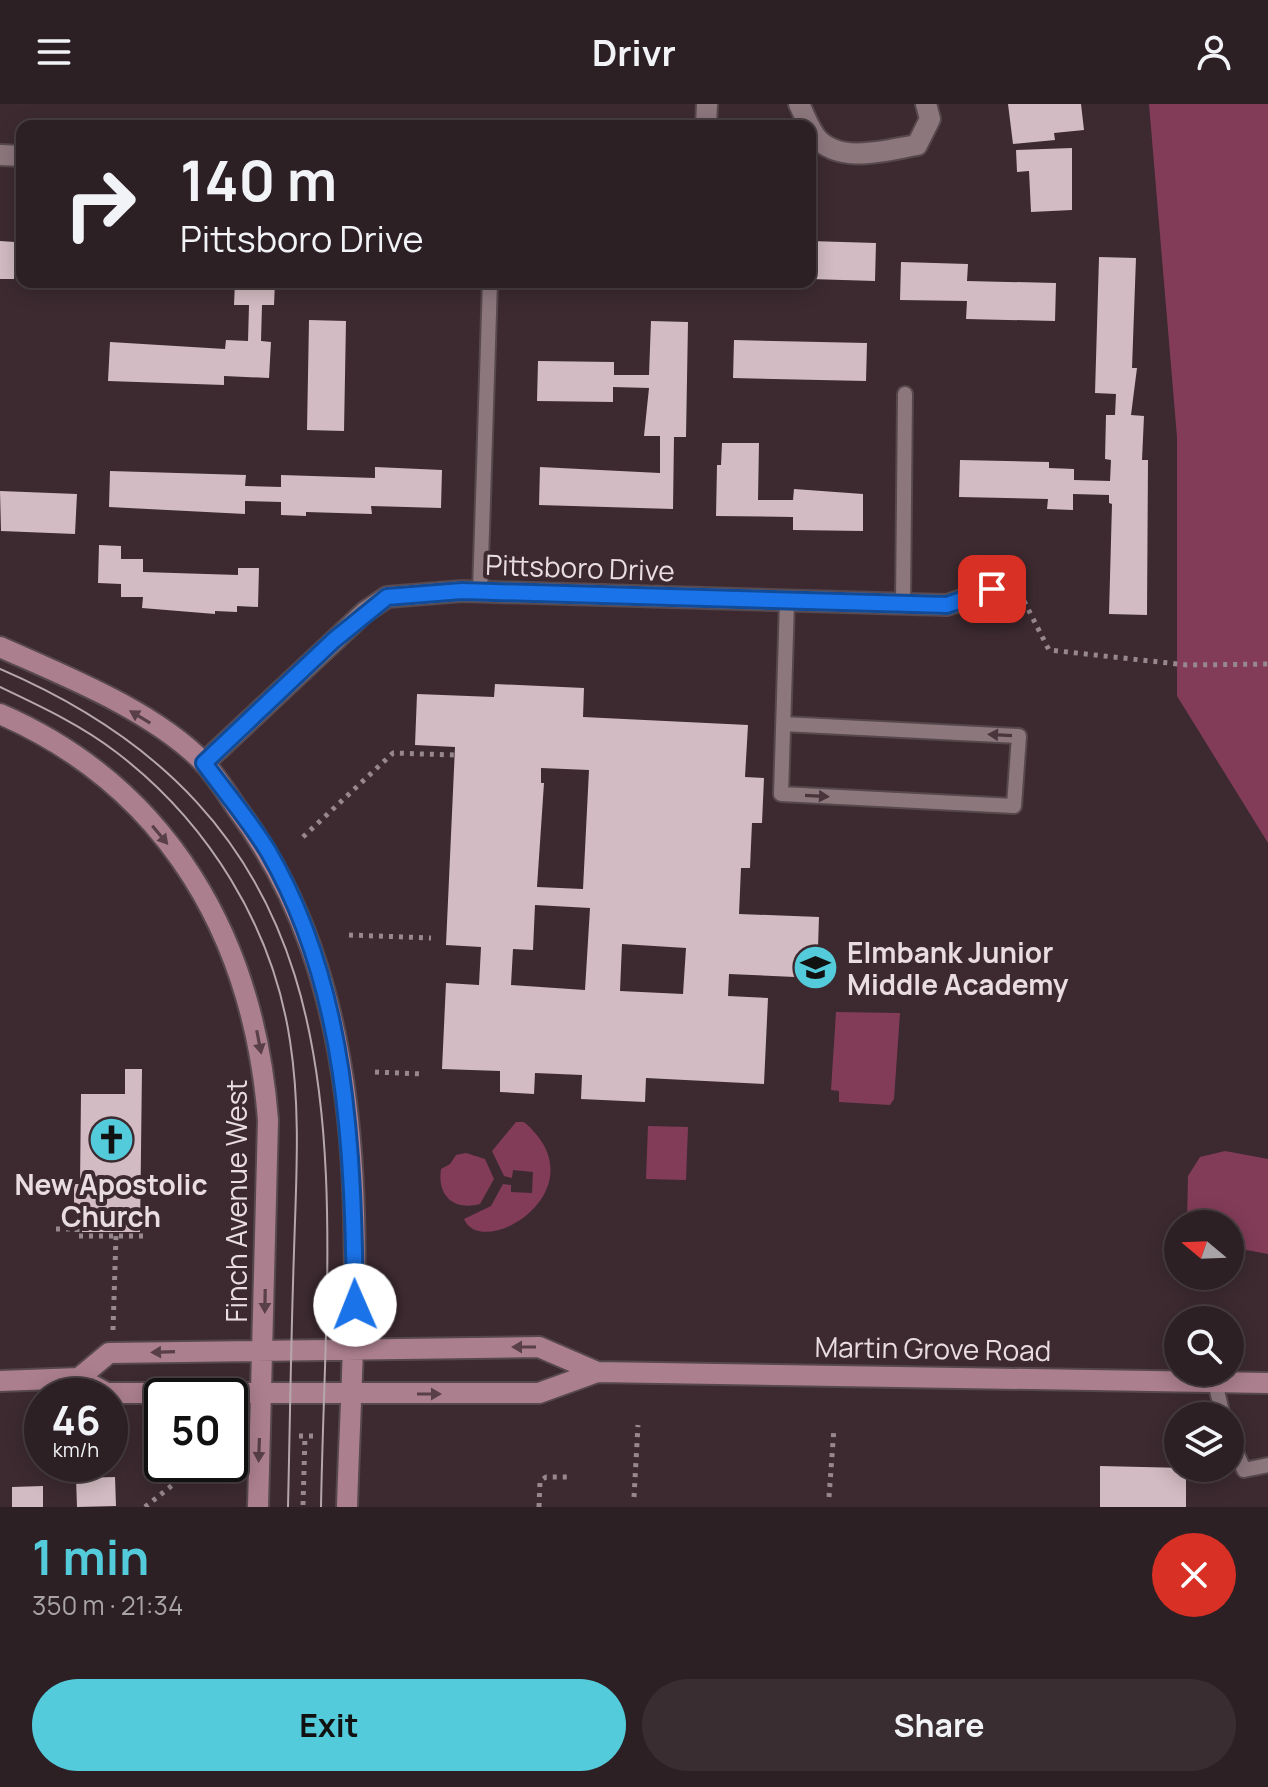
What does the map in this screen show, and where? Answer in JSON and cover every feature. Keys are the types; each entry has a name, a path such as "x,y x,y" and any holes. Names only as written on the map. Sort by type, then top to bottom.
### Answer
{"main road":[{"path":"0,647 133,712 204,763 268,851 318,965 336,1031 349,1134 354,1215 347,1507"},
{"name":"Finch Avenue West","path":"0,714 89,765 145,817 193,874 239,967 259,1043 268,1120 258,1507"},
{"name":"Martin Grove Road","path":"79,1378 109,1353 264,1348 539,1347 597,1372"},
{"name":"Martin Grove Road","path":"128,1393 539,1393 597,1372 1164,1381"},
{"name":"Martin Grove Road","path":"0,1381 24,1380"},
{"name":"Martin Grove Road","path":"1244,1383 1268,1383"}],"street":[{"path":"816,136 837,152 872,153 917,145 930,119 926,104"},
{"name":"Pittsboro Drive","path":"204,763 334,640 387,597 480,592 947,605 1014,582"}],"lane":[{"path":"480,592 490,288"},
{"path":"903,604 905,394"},
{"path":"783,724 1019,736 1014,806 781,794 783,724 787,601"},
{"path":"1244,1470 1268,1465"}],"path":[{"path":"1014,582 1049,650 1187,665 1268,664"},
{"path":"303,837 393,753 454,755"},
{"path":"349,935 431,938"},
{"path":"375,1072 424,1074"},
{"path":"56,1229 77,1229 77,1236 143,1236"},
{"path":"113,1330 116,1236"},
{"path":"634,1497 638,1425"},
{"path":"829,1497 834,1428"},
{"path":"303,1505 302,1436 313,1436"},
{"path":"539,1507 540,1481 546,1477 570,1477"},
{"path":"145,1507 176,1482"}],"shaded area":[{"path":"1149,104 1268,104 1268,843 1177,696 1177,437"},
{"path":"836,1012 900,1013 894,1099 890,1105 839,1102 839,1091 831,1090"},
{"path":"516,1122 524,1122 545,1147 550,1171 544,1193 530,1212 512,1225 492,1231 475,1230 464,1219 491,1206 503,1184 511,1185 511,1192 532,1193 533,1172 513,1170 512,1178 504,1176 492,1151"},
{"path":"648,1126 688,1127 686,1180 646,1179"},
{"path":"1225,1151 1268,1159 1268,1254 1244,1250 1244,1210 1187,1210 1188,1176 1200,1157"},
{"path":"466,1153 485,1159 494,1179 480,1204 470,1206 449,1199 440,1178 441,1169 450,1164 456,1155"}],"building":[{"path":"1008,104 1081,104 1084,130 1054,133 1055,140 1013,144"},
{"path":"1072,148 1072,210 1031,212 1029,171 1017,172 1016,150"},
{"path":"0,241 15,242 14,279 0,279"},
{"path":"816,241 876,243 875,281 816,279"},
{"path":"1099,257 1136,258 1132,368 1137,368 1131,415 1144,416 1142,460 1148,460 1147,615 1109,614 1112,504 1109,503 1109,495 1073,494 1073,510 1047,509 1048,499 959,497 960,460 1049,462 1049,468 1074,469 1074,480 1110,481 1111,460 1105,459 1106,415 1115,415 1116,394 1095,393"},
{"path":"901,262 968,264 967,281 1056,283 1055,321 966,319 967,301 900,300"},
{"path":"235,288 275,288 274,305 262,305 261,341 271,342 269,378 224,376 224,385 108,381 110,342 225,349 226,340 248,341 249,305 234,305"},
{"path":"309,320 346,321 344,431 307,430"},
{"path":"651,321 688,322 686,437 674,437 673,509 539,505 540,467 660,473 660,436 644,436 649,388 613,387 613,402 537,401 538,361 614,362 614,375 649,375"},
{"path":"734,340 867,343 866,381 733,378"},
{"path":"722,443 759,443 758,500 793,500 794,489 863,494 863,531 793,530 793,517 716,516 717,465 721,465"},
{"path":"375,467 442,470 441,508 371,506 372,514 306,512 306,516 281,515 281,502 245,501 245,514 109,507 110,471 246,475 245,486 281,487 281,475 375,478"},
{"path":"0,491 77,494 75,534 1,531"},
{"path":"99,545 121,546 121,559 143,559 143,572 238,575 238,568 259,568 258,607 237,606 237,612 215,611 215,614 142,608 143,597 121,597 121,584 98,583"},
{"name":"Elmbank Junior Middle Academy","path":"495,684 584,688 583,717 748,725 745,777 764,778 762,823 752,823 750,868 741,868 739,914 819,917 817,978 729,974 728,996 768,998 764,1084 646,1078 645,1102 581,1099 582,1075 535,1073 534,1094 500,1092 500,1071 442,1069 446,983 479,985 481,947 446,945 455,747 415,745 417,694 494,697","holes":["541,768 589,770 583,889 537,887 544,783 541,783","535,905 590,908 585,990 511,985 513,949 533,950","622,944 686,948 683,994 620,991"]},
{"name":"New Apostolic Church","path":"125,1069 142,1069 140,1232 82,1232 82,1210 74,1210 74,1184 80,1184 81,1094 125,1094"},
{"path":"1100,1466 1164,1467 1164,1482 1186,1482 1186,1507 1100,1507"},
{"path":"76,1482 115,1482 116,1506 77,1507"},
{"path":"43,1486 43,1507 12,1507 12,1487"}],"tram line":[{"path":"0,669 124,738 213,821 272,915 307,1020 323,1133 327,1253 321,1507"},
{"path":"0,687 89,733 149,780 180,811 231,880 269,958 290,1041 297,1120 288,1507"}],"place":[{"name":"Elmbank Junior Middle Academy","path":"816,968"},
{"name":"New Apostolic Church","path":"111,1139"}],"route":[{"path":"355,1305 349,1134 336,1031 318,965 268,851 204,763 334,640 387,597 462,591 947,605 992,589"}]}
